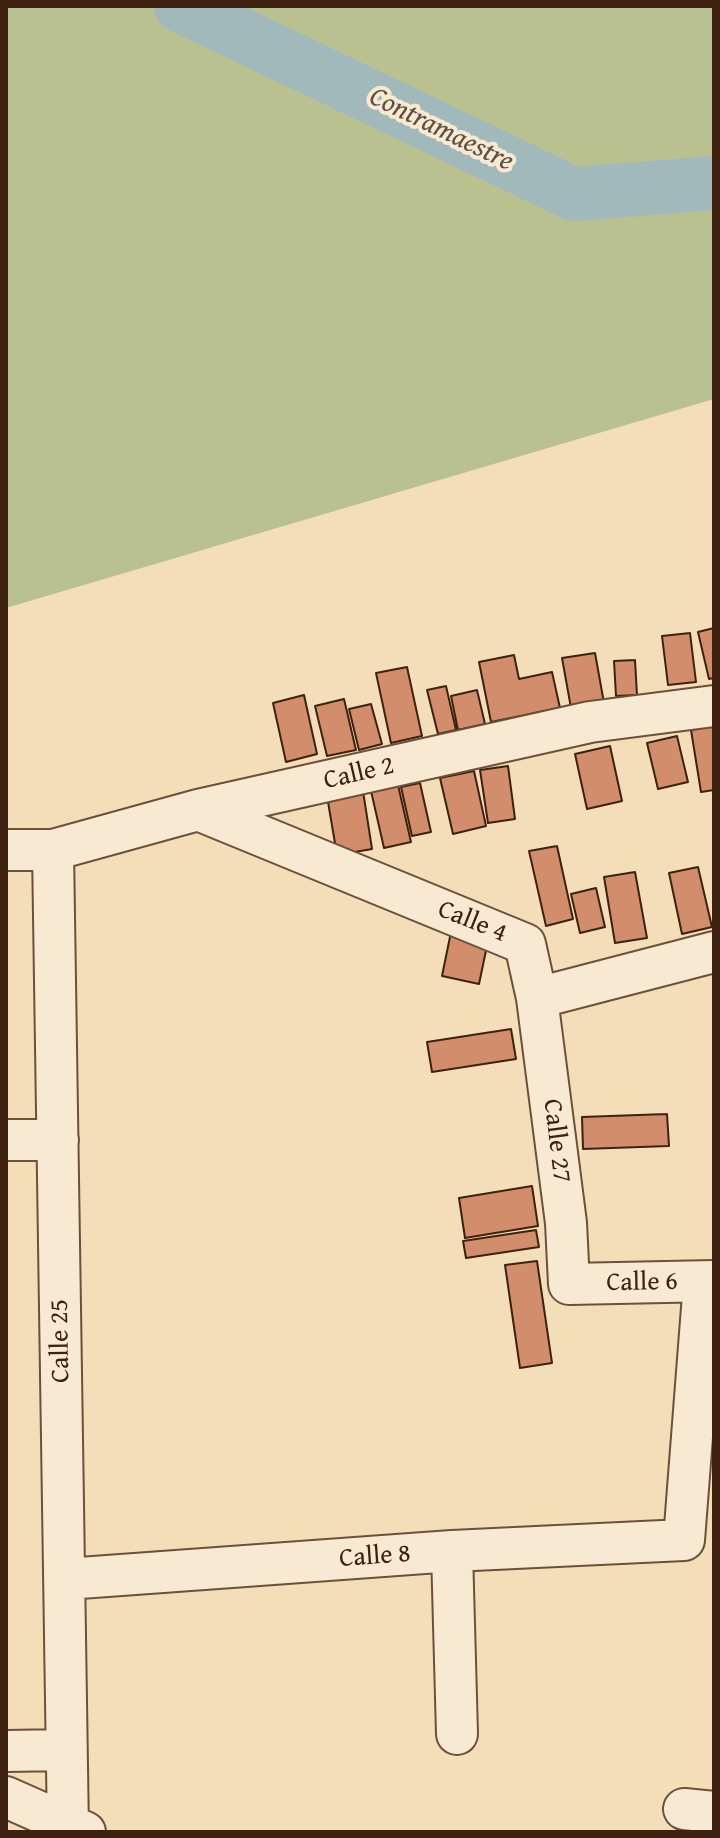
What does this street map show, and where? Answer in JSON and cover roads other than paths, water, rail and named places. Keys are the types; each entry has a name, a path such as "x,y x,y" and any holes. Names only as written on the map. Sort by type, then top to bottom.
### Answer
{"street":[{"name":"Calle 2","path":"6,850 53,850 198,810 590,722 714,706"},
{"name":"Calle 4","path":"198,810 525,944 537,998"},
{"name":"Calle 25","path":"53,850 66,1579 65,1750 74,1829"},
{"path":"537,998 714,952"},
{"name":"Calle 27","path":"537,998 566,1223 569,1284"},
{"path":"6,1140 58,1140"},
{"name":"Calle 6","path":"569,1284 709,1282"},
{"name":"Calle 8","path":"66,1579 452,1551 684,1540 709,1282"},
{"path":"452,1551 457,1734"},
{"path":"6,1751 65,1750"},
{"path":"6,1797 74,1829"}],"waterway":[{"name":"Contramaestre","path":"181,6 574,194 714,183"}]}
